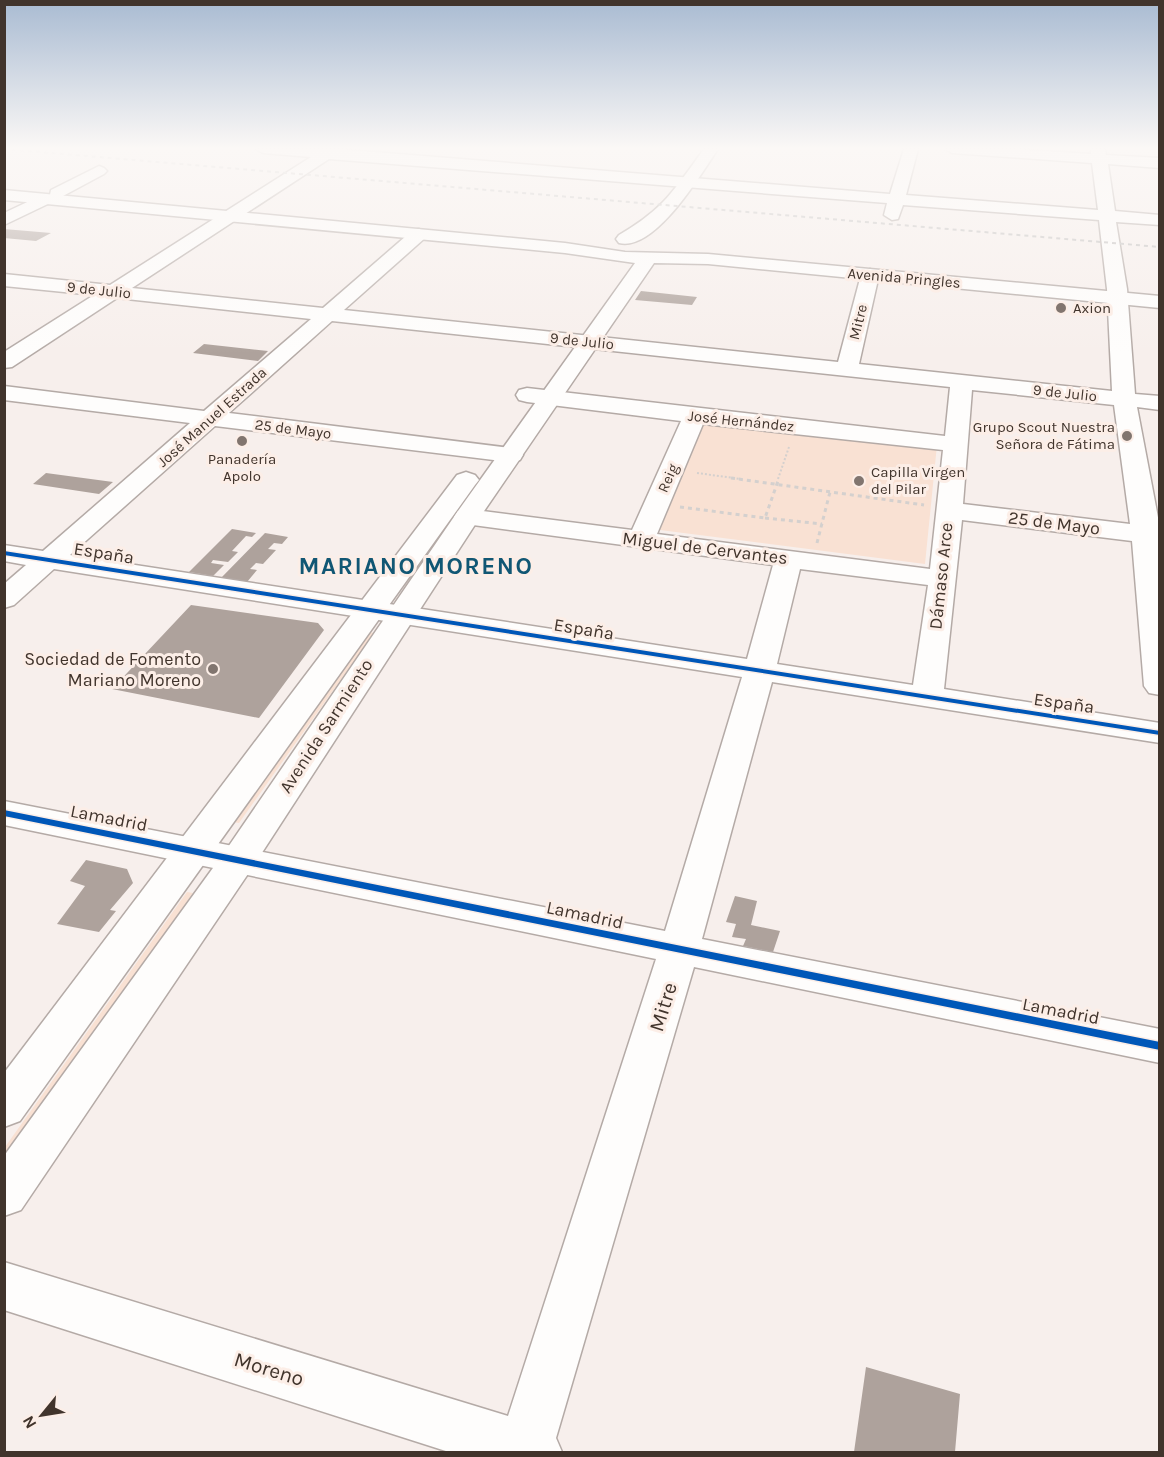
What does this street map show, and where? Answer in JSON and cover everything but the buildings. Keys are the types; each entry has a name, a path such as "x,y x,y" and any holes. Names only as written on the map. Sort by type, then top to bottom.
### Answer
{"street":[{"path":"4,363 228,217"},
{"name":"Avenida Pringles","path":"269,217 419,234 714,253 1117,294 1160,302"},
{"name":"Avenida Pringles","path":"284,217 575,240 708,259 870,275 1117,294 1160,293"},
{"name":"Avenida Sarmiento","path":"4,1195 239,859 386,611 579,341 651,224 659,217"},
{"name":"Avenida Sarmiento","path":"636,248 674,217"},
{"path":"1107,217 1117,294 1124,399 1152,535 1160,686"},
{"path":"1120,217 1160,220"},
{"name":"José Manuel Estrada","path":"4,599 212,419 326,314 419,234"},
{"name":"Mitre","path":"847,369 870,275"},
{"name":"9 de Julio","path":"4,280 1160,403"},
{"name":"Dámaso Arce","path":"927,698 942,579 940,508 956,444 962,382"},
{"name":"25 de Mayo","path":"4,393 498,454"},
{"name":"José Hernández","path":"539,397 956,444"},
{"name":"Reig","path":"641,540 695,416"},
{"name":"Avenida Sarmiento","path":"4,1108 194,850 386,611 467,517 498,454"},
{"name":"25 de Mayo","path":"940,508 1152,535"},
{"name":"Miguel de Cervantes","path":"467,517 641,540 802,555 942,579"},
{"name":"España","path":"4,554 386,611 760,673 1160,733"},
{"name":"Mitre","path":"528,1452 680,951 760,673 802,555"},
{"name":"Lamadrid","path":"4,813 1160,1046"},
{"name":"Moreno","path":"4,1286 528,1452"}],"path":[{"path":"765,518 791,440"},
{"path":"696,473 940,508"},
{"path":"802,555 822,524 830,492"},
{"path":"670,506 822,524"}],"shaded area":[{"path":"706,419 937,445 925,564 660,530"},
{"path":"369,632 374,633 239,823 233,822"},
{"path":"187,892 193,893 5,1159 5,1147"}],"railway":[{"path":"806,217 1160,247"}],"cycle path":[{"path":"4,553 1160,733"},
{"path":"4,813 1160,1046"}],"place":[{"name":"Axion","path":"1061,308"},
{"name":"Grupo Scout Nuestra Señora de Fátima","path":"1127,436"},
{"name":"Panadería Apolo","path":"242,441"},
{"name":"Capilla Virgen del Pilar","path":"859,481"},
{"name":"Sociedad de Fomento Mariano Moreno","path":"213,669"}],"district":[{"name":"MARIANO MORENO","path":"416,566"}]}
